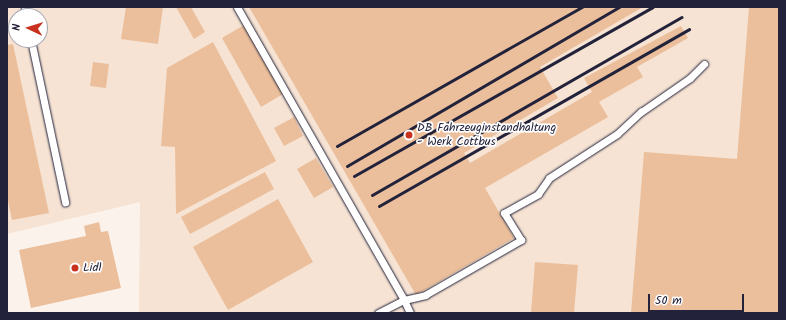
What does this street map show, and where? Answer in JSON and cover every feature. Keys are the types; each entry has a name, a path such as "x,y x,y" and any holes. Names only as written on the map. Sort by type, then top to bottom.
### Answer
{"lane":[{"path":"238,7 410,313"},
{"path":"33,48 65,202"},
{"path":"378,313 404,300 425,295 521,240 504,213 538,194 549,178 617,134 641,112 690,78 704,64"}],"shaded area":[{"path":"7,7 779,7 779,313 139,313 140,202 7,234"}],"building":[{"path":"126,7 163,7 158,44 121,39"},
{"path":"176,7 191,7 205,32 194,39"},
{"name":"DB Fahrzeuginstandhaltung - Werk Cottbus","path":"249,7 643,7 540,67 558,98 464,153 470,163 592,92 584,78 681,26 688,38 637,67 643,77 599,102 608,117 485,188 514,238 416,295"},
{"path":"749,7 779,7 779,313 631,313 644,152 737,159"},
{"path":"244,25 283,94 261,107 222,38"},
{"path":"213,42 276,161 176,214 175,147 161,146 167,68"},
{"path":"7,45 8,48 14,48 49,213 12,220 7,196"},
{"path":"93,62 109,64 106,88 90,86"},
{"path":"294,117 303,136 284,146 274,128"},
{"path":"316,158 333,187 314,198 297,169"},
{"path":"265,172 274,189 190,234 181,217"},
{"path":"278,199 313,262 228,310 193,247"},
{"path":"99,222 101,232 108,231 121,288 31,308 19,250 86,236 84,226"},
{"path":"535,262 578,265 574,313 531,313"}],"railway":[{"path":"337,146 582,7"},
{"path":"347,166 619,7"},
{"path":"354,176 653,7"},
{"path":"372,195 682,17"},
{"path":"379,206 689,29"}],"place":[{"name":"DB Fahrzeuginstandhaltung - Werk Cottbus","path":"409,135"},
{"name":"Lidl","path":"75,268"}]}
